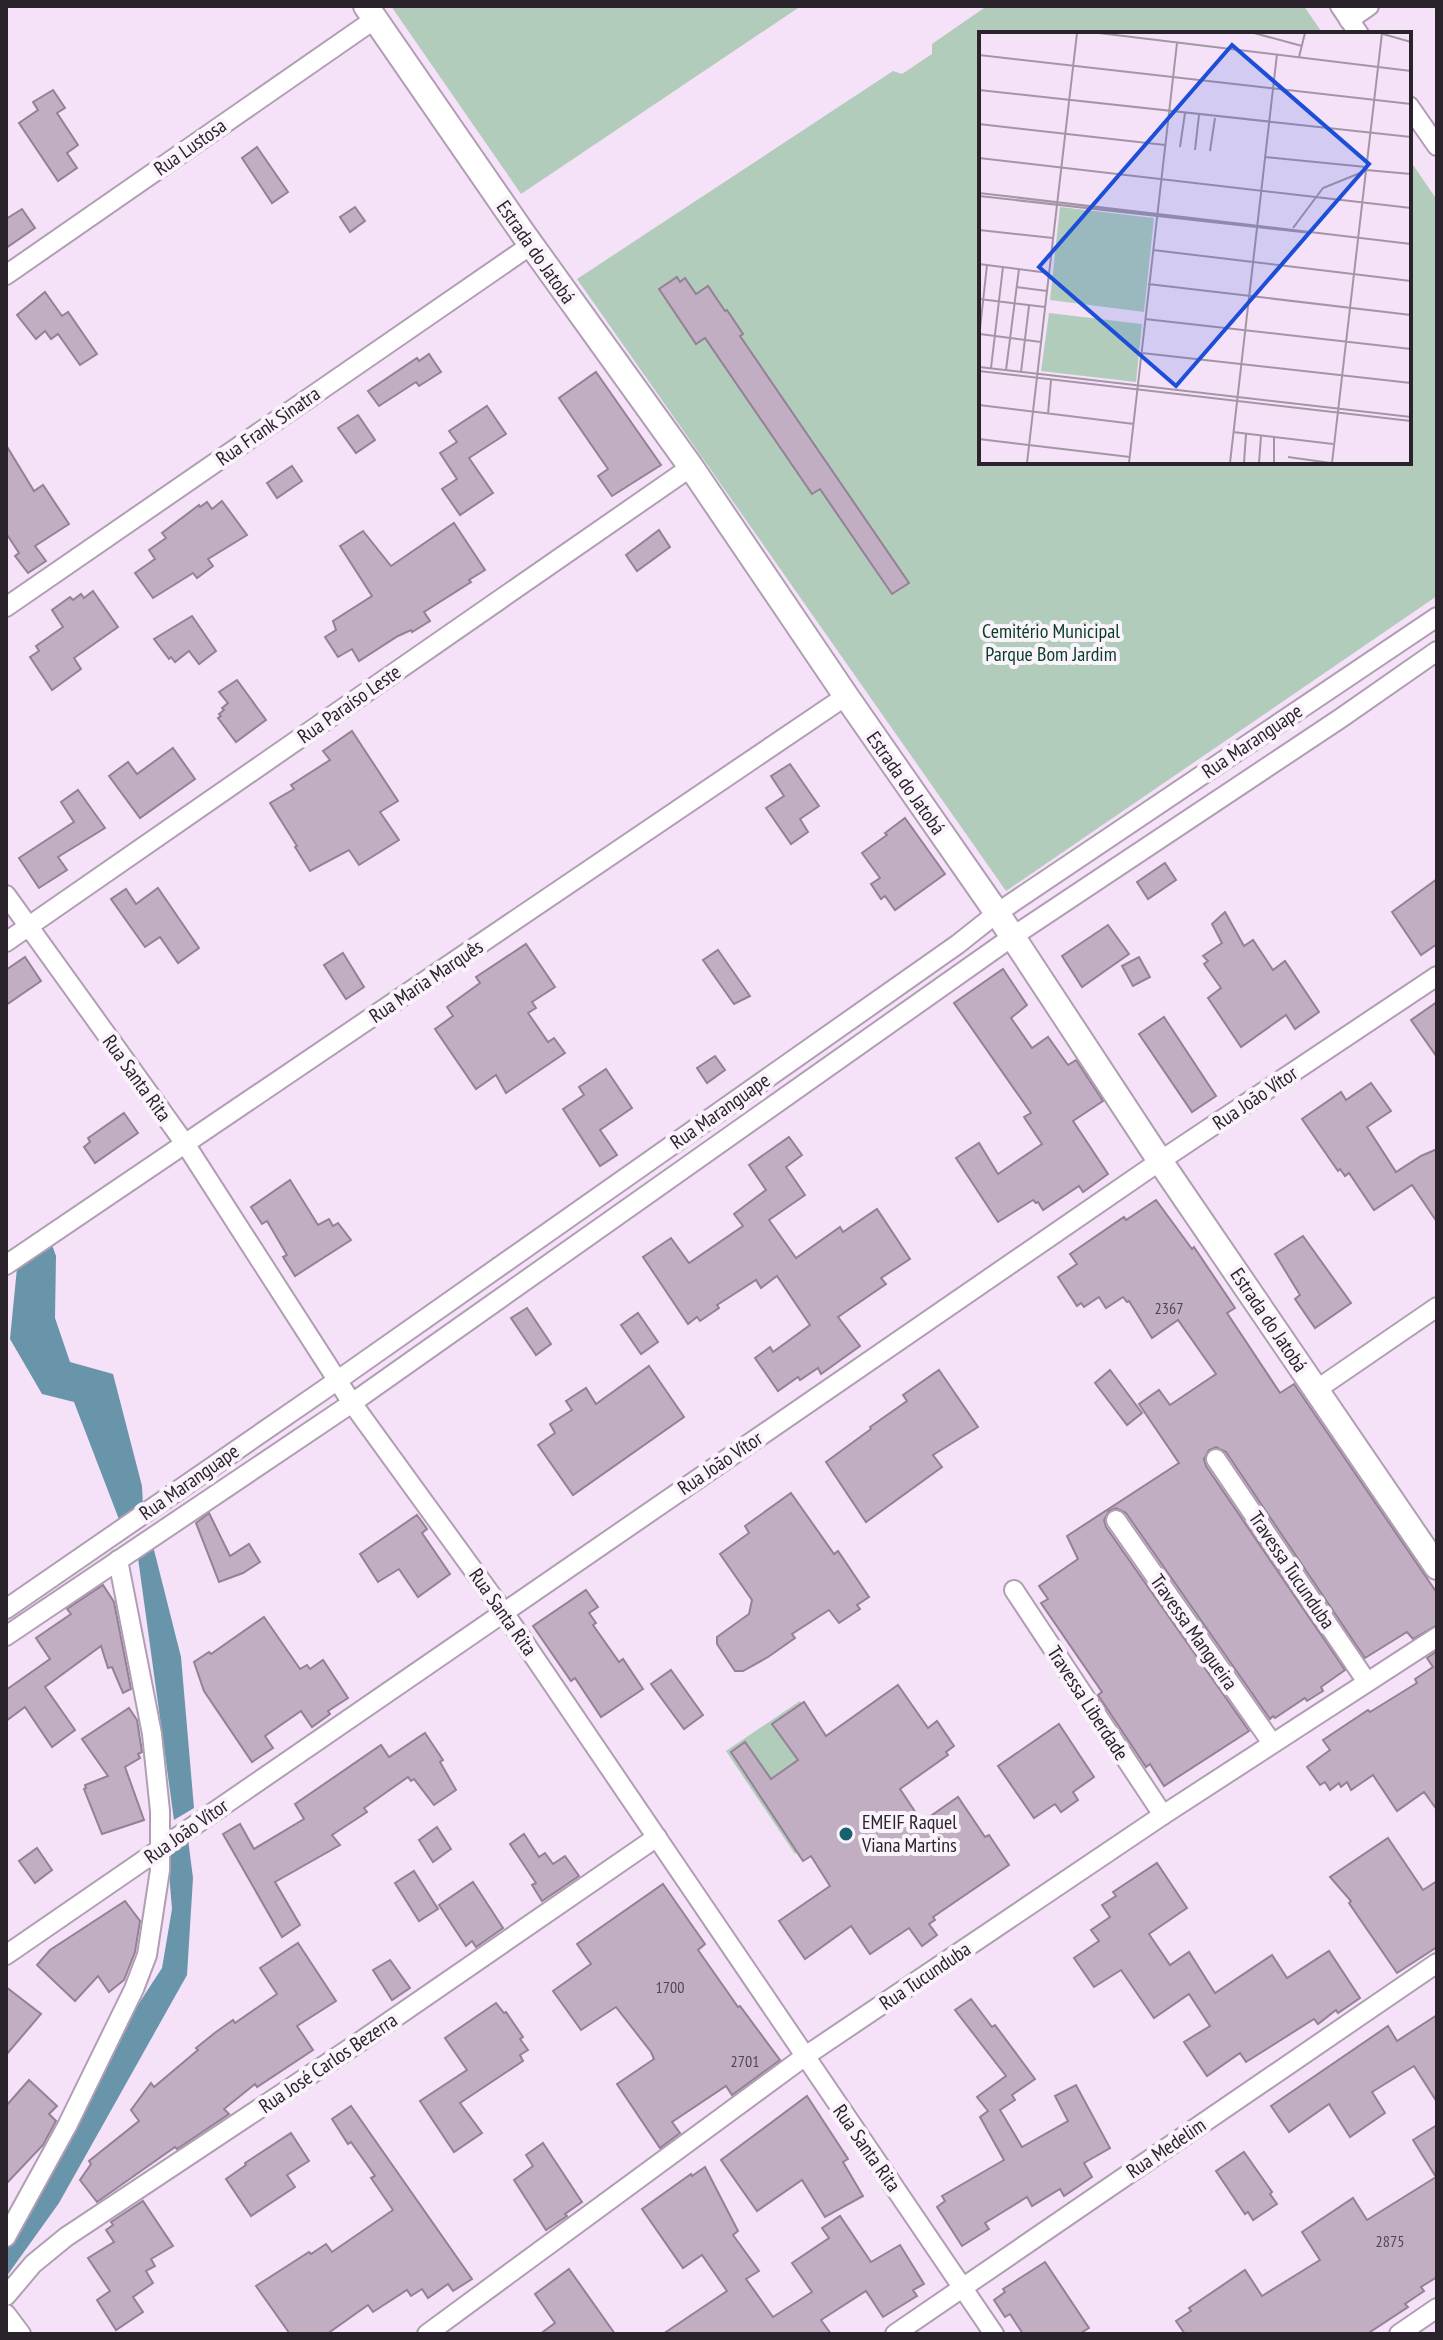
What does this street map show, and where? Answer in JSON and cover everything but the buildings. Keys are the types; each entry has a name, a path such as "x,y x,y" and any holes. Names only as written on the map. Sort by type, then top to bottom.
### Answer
{"street":[{"path":"1349,20 1369,6"},
{"name":"Estrada do Jatobá","path":"370,13 531,245 691,467 997,913 1160,1161 1437,1567"},
{"name":"Rua Lustosa","path":"6,275 370,13"},
{"path":"1411,109 1437,146"},
{"name":"Rua Frank Sinatra","path":"6,607 531,245"},
{"name":"Rua Paraíso Leste","path":"6,942 691,467"},
{"name":"Rua Maranguape","path":"6,1609 338,1380 958,944 997,913 1437,617"},
{"name":"Rua Maranguape","path":"6,1636 352,1403 1012,937 1437,651"},
{"name":"Rua Maria Marquês","path":"6,1265 846,696"},
{"name":"Rua Santa Rita","path":"6,895 186,1145 352,1403 503,1611 994,2334"},
{"name":"Rua João Vítor","path":"6,1955 1160,1161 1437,976"},
{"path":"1316,1390 1437,1307"},
{"name":"Travessa Tucunduba","path":"1216,1459 1367,1682"},
{"name":"Travessa Mangueira","path":"1116,1520 1272,1743"},
{"path":"6,2237 67,2126 134,1989 147,1955 160,1870 160,1811 152,1734 118,1560"},
{"name":"Travessa Liberdade","path":"1014,1590 1163,1815"},
{"name":"Rua Tucunduba","path":"427,2334 804,2057 1163,1815 1437,1637"},
{"name":"Rua José Carlos Bezerra","path":"6,2296 33,2264 66,2237 361,2041 657,1837"},
{"name":"Rua Medelim","path":"895,2334 1437,1963"},
{"path":"1399,2334 1437,2308"},
{"path":"6,2314 21,2334"}],"green space":[{"path":"391,6 801,6 521,194"},
{"name":"Cemitério Municipal Parque Bom Jardim","path":"987,6 1304,6 1322,32 979,32 979,464 1411,464 1411,162 1437,200 1437,596 1006,891 577,279 893,71 902,74 932,54 932,44"},
{"path":"800,1701 869,1805 795,1854 726,1751"}],"water":[{"path":"52,1245 56,1256 55,1318 70,1362 113,1374 142,1486 143,1506 120,1522 74,1402 42,1394 10,1339 17,1268"},
{"path":"152,1542 181,1657 194,1808 174,1820 138,1558"},
{"path":"188,1839 193,1878 187,1975 59,2203 6,2277 6,2249 132,2014 162,1968 172,1909 167,1849"}],"place":[{"name":"EMEIF Raquel Viana Martins","path":"846,1834"}]}
